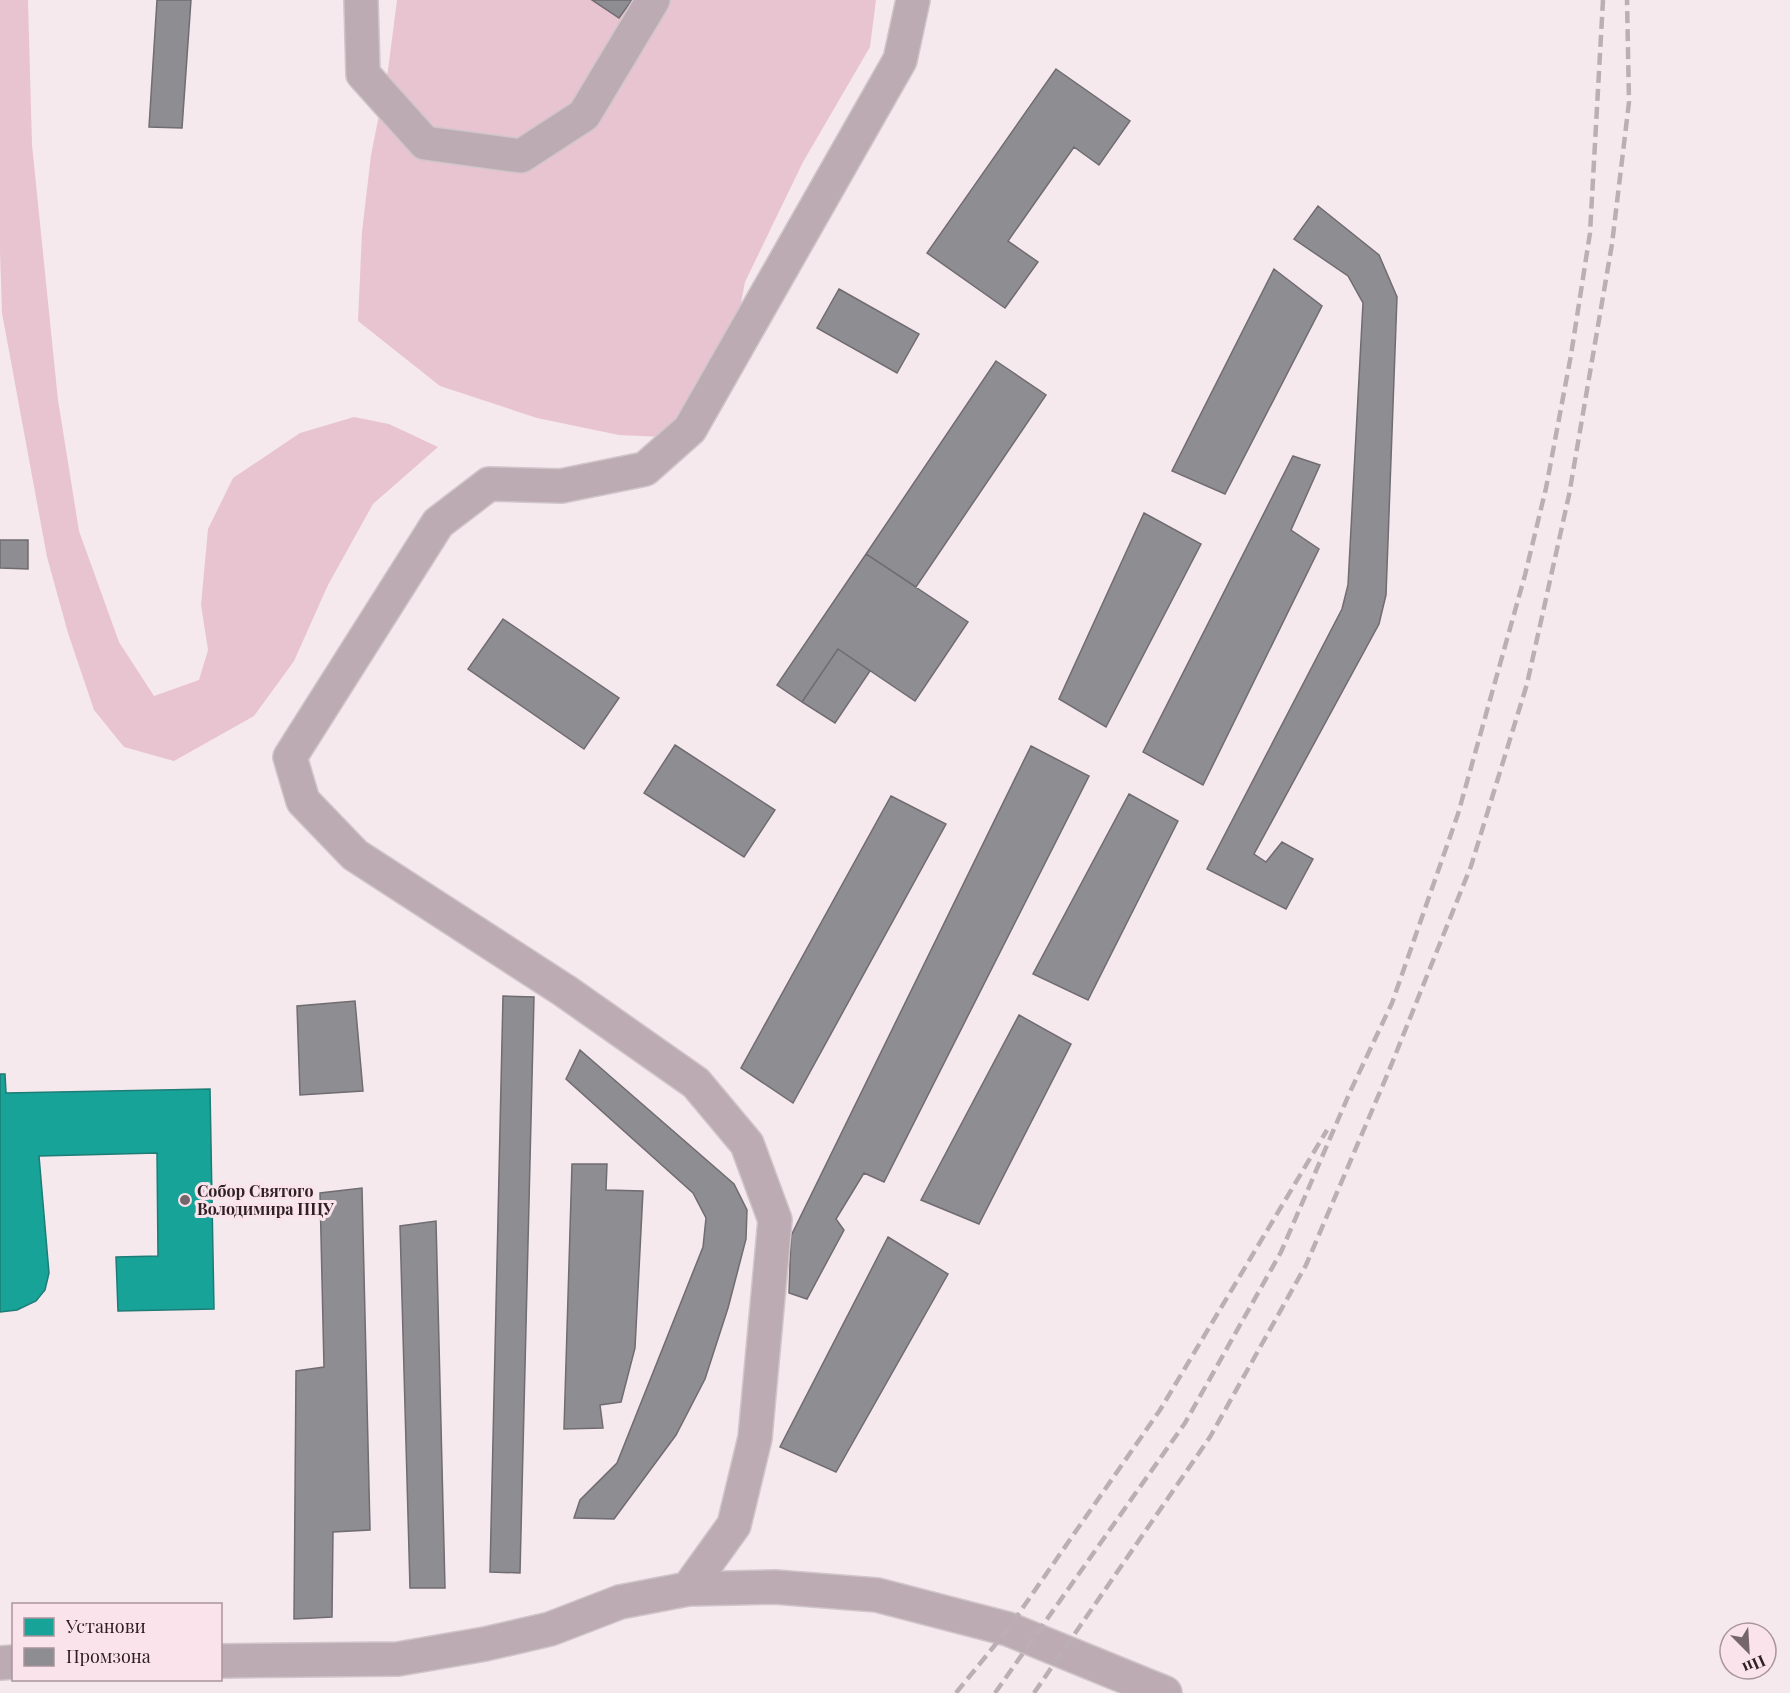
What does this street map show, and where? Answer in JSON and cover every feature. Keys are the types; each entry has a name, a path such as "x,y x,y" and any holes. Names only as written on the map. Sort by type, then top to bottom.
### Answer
{"street":[{"path":"361,0 363,74 425,143 521,156 584,115 653,0"},
{"path":"688,1589 734,1525 755,1438 775,1220 747,1144 696,1083 566,991 355,855 303,801 290,757 438,523 489,484 561,486 645,469 690,429 900,60 913,0"},
{"path":"222,1661 398,1659 485,1644 550,1629 620,1602 688,1589 776,1587 877,1595 1008,1629 1166,1693"}],"shaded area":[{"path":"0,0 28,0 32,145 58,400 79,531 119,642 154,696 199,680 208,650 201,605 208,529 233,478 300,433 354,417 389,424 438,447 373,504 328,585 294,661 254,716 174,761 124,747 94,710 68,633 47,557 2,313"},
{"path":"397,0 876,0 870,47 803,162 745,282 735,334 712,397 661,437 619,435 537,418 440,386 358,321 362,232 371,155 388,70"}],"building: Установи":[{"name":"Собор Святого Володимира ПЦУ","path":"0,1074 5,1074 6,1093 210,1089 214,1309 118,1311 116,1257 158,1256 157,1153 39,1156 49,1273 45,1290 36,1301 17,1310 0,1312"}],"building: Промзона":[{"path":"157,0 191,0 182,128 149,127"},
{"path":"592,0 632,0 619,18"},
{"path":"1056,69 1130,121 1099,165 1074,147 1008,241 1038,262 1005,308 927,253"},
{"path":"1318,206 1379,255 1397,297 1386,595 1379,624 1254,854 1266,862 1282,842 1313,859 1286,909 1207,869 1342,609 1348,585 1363,303 1348,276 1294,239"},
{"path":"1274,269 1322,306 1225,494 1172,471"},
{"path":"839,289 919,334 897,373 817,328"},
{"path":"996,361 1046,395 916,587 866,554"},
{"path":"1293,456 1320,465 1291,530 1319,549 1203,785 1143,752"},
{"path":"1144,513 1201,544 1106,727 1059,699"},
{"path":"0,540 28,540 28,569 0,568"},
{"path":"866,554 968,622 915,701 838,649 802,702 777,685"},
{"path":"503,619 619,698 584,749 468,669"},
{"path":"838,649 870,671 835,723 802,702"},
{"path":"675,745 775,810 744,857 644,793"},
{"path":"1031,746 1089,776 884,1182 864,1173 836,1219 844,1230 807,1299 789,1293 791,1236"},
{"path":"1129,794 1178,821 1088,1000 1033,974"},
{"path":"891,796 946,824 793,1103 741,1068"},
{"path":"503,996 534,997 520,1573 490,1572"},
{"path":"355,1001 363,1091 300,1095 297,1006"},
{"path":"1019,1015 1071,1044 979,1224 921,1200"},
{"path":"580,1050 734,1184 747,1210 746,1239 728,1308 705,1379 676,1435 614,1519 574,1518 580,1500 617,1463 703,1247 706,1218 693,1193 566,1079"},
{"path":"572,1164 607,1164 606,1190 643,1191 635,1348 621,1402 600,1405 603,1428 564,1429"},
{"path":"362,1188 370,1530 333,1532 332,1617 294,1619 296,1371 324,1367 320,1193"},
{"path":"436,1221 445,1588 410,1588 400,1226"},
{"path":"888,1237 948,1274 836,1472 780,1447"}],"railway":[{"path":"995,1693 1185,1423 1281,1252 1350,1092 1392,1003 1458,814 1525,575 1546,488 1571,355 1590,233 1603,0"},
{"path":"1034,1693 1210,1437 1306,1265 1388,1073 1471,866 1527,684 1569,495 1612,244 1629,102 1627,0"},
{"path":"956,1693 1008,1629 1160,1410 1327,1130"}],"place":[{"name":"Собор Святого Володимира ПЦУ","path":"185,1200"}]}
